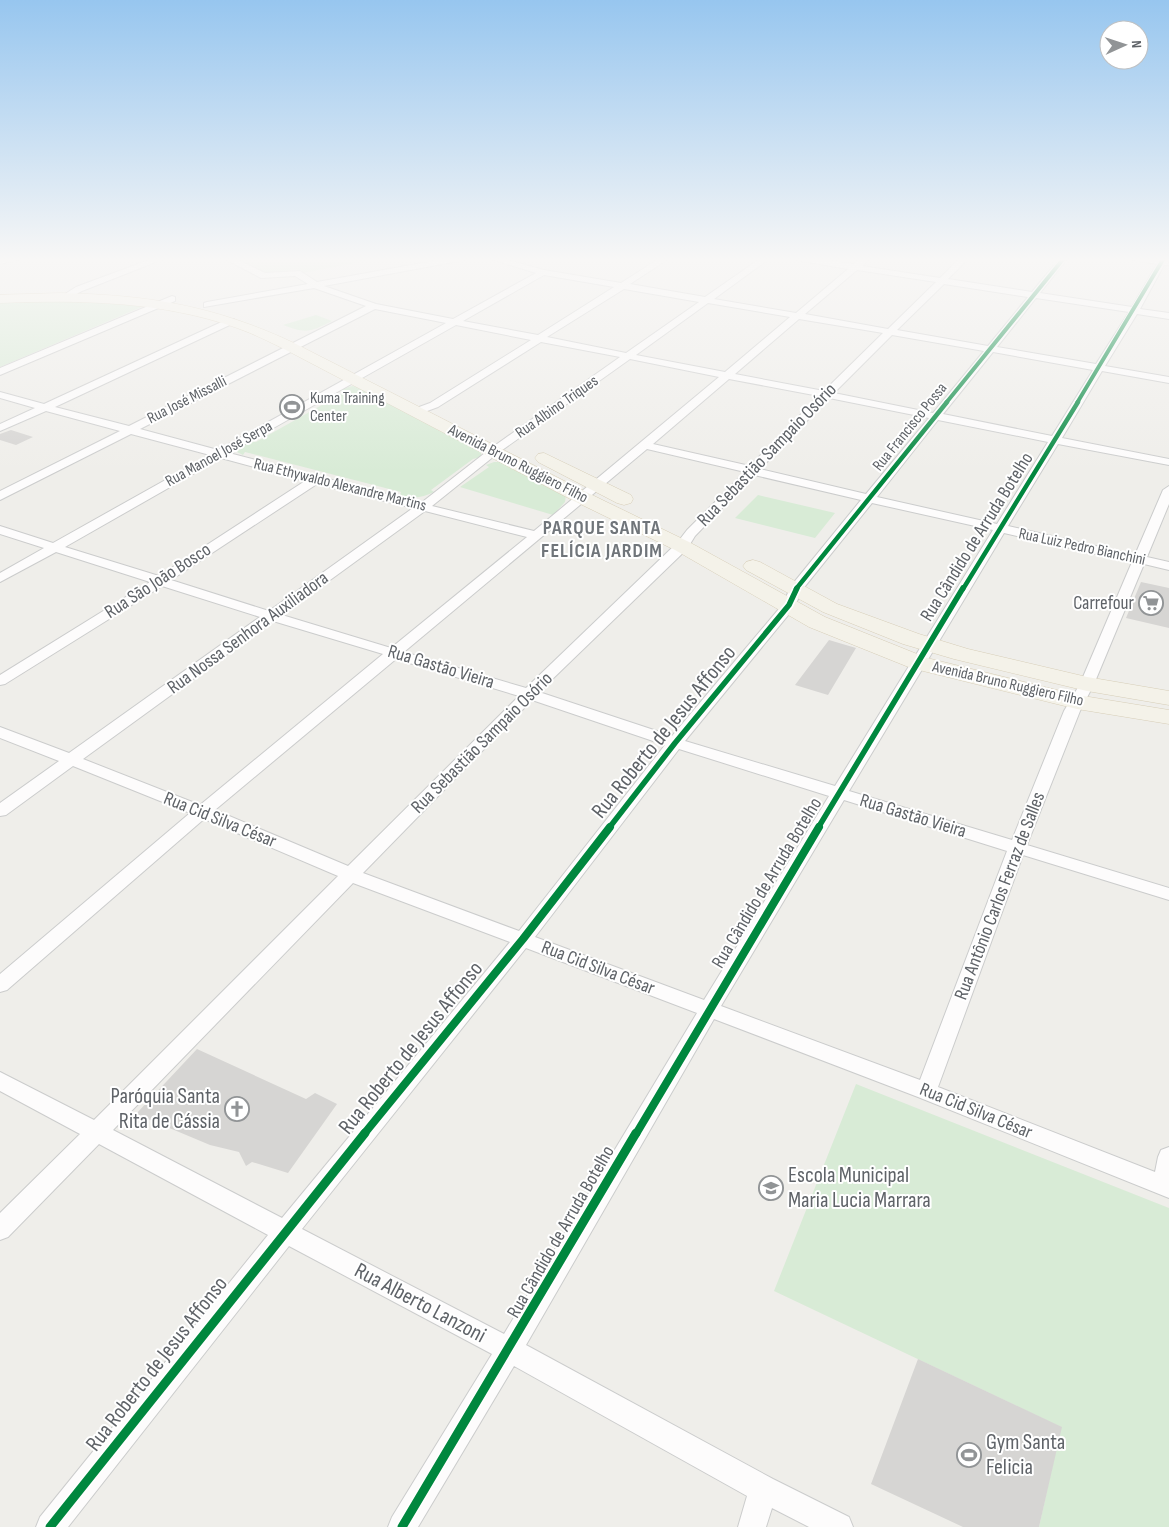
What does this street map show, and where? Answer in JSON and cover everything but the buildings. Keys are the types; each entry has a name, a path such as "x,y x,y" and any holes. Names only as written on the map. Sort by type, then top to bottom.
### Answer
{"main road":[{"name":"Avenida Bruno Ruggiero Filho","path":"253,329 296,344"},
{"name":"Avenida Bruno Ruggiero Filho","path":"273,329 296,344 358,376 415,412 494,451 581,498 686,540"},
{"name":"Avenida Bruno Ruggiero Filho","path":"358,376 434,405 510,440 596,486 686,540 793,597 830,608 929,644 1087,684 1169,698"},
{"name":"Avenida Bruno Ruggiero Filho","path":"793,597 817,622 919,663 1077,702 1169,717"}],"street":[{"path":"0,372 99,329"},
{"path":"0,428 213,329"},
{"name":"Rua José Missalli","path":"0,496 326,329"},
{"name":"Rua Manoel José Serpa","path":"0,578 441,329"},
{"path":"491,329 1169,462"},
{"path":"415,412 434,405 556,329"},
{"name":"Rua Albino Triques","path":"494,451 667,329"},
{"path":"0,985 203,812 645,445 779,329"},
{"path":"875,329 1169,380"},
{"name":"Rua Sebastião Sampaio Osório","path":"0,1229 529,694 686,540 827,394 894,329"},
{"name":"Rua Francisco Possa","path":"793,597 1007,329"},
{"name":"Rua Cândido de Arruda Botelho","path":"402,1527 929,644 1122,329"},
{"name":"Rua Ethywaldo Alexandre Martins","path":"0,395 315,480 535,535"},
{"name":"Rua Luiz Pedro Bianchini","path":"645,445 753,470 760,474 1169,566"},
{"name":"Rua Nossa Senhora Auxiliadora","path":"0,811 424,506 494,451"},
{"name":"Rua São João Bosco","path":"0,681 160,581 315,480"},
{"name":"Rua Antônio Carlos Ferraz de Salles","path":"926,1091 1017,848 1077,702 1087,684 1169,490"},
{"name":"Rua Gastão Vieira","path":"0,530 271,616 529,694 675,743 1169,894"},
{"name":"Rua Roberto de Jesus Affonso","path":"50,1527 285,1232 523,939 675,743 793,597"},
{"name":"Rua Cid Silva César","path":"0,732 203,812 351,876 926,1091 1167,1187"},
{"name":"Rua Alberto Lanzoni","path":"0,1081 508,1350 763,1489 839,1527"},
{"path":"1167,1187 1169,1156"},
{"path":"752,1527 763,1489"}],"green space":[{"path":"0,329 89,329 0,367"},
{"path":"352,386 358,387 481,451 481,457 473,459 431,490 434,492 421,497 409,497 400,495 401,492 245,452 243,455 237,452 238,448 250,441 256,442 345,392 339,390"},
{"path":"501,462 566,495 565,502 553,515 460,487 489,467 486,465"},
{"path":"758,495 835,513 815,538 735,518"},
{"path":"856,1084 1169,1208 1169,1527 1039,1527 1061,1427 774,1291"}],"cycle path":[{"path":"50,1527 285,1232 523,939 675,743 789,605 796,589 1006,329"},
{"path":"402,1527 509,1350 714,1001 932,639 1123,329"}],"place":[{"name":"Kuma Training Center","path":"292,407"},
{"name":"Carrefour","path":"1151,603"},
{"name":"Paróquia Santa Rita de Cássia","path":"237,1109"},
{"name":"Escola Municipal Maria Lucia Marrara","path":"771,1188"},
{"name":"Gym Santa Felicia","path":"969,1455"}],"district":[{"name":"PARQUE SANTA FELÍCIA JARDIM","path":"602,540"}]}
